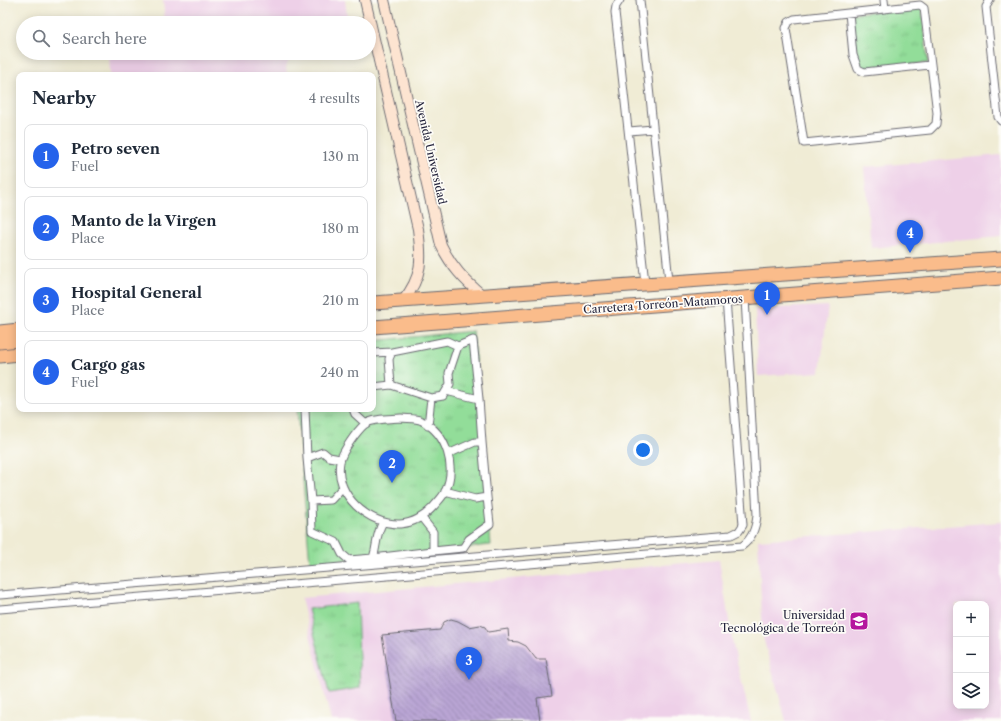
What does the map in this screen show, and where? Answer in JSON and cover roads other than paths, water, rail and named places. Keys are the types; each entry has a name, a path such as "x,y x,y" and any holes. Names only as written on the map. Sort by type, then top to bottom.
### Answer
{"highway":[{"path":"376,303 669,281 1001,259"},
{"name":"Carretera Torreón-Matamoros","path":"376,326 1001,278"},
{"path":"0,332 16,330"},
{"path":"0,342 16,340"}],"main road":[{"path":"365,0 369,16"},
{"name":"Avenida Universidad","path":"384,0 423,164 438,235 447,258 467,283 482,295"},
{"path":"376,47 418,229 421,263 418,278 403,301"},
{"path":"404,168 423,164"}],"street":[{"path":"620,0 616,6 616,12 645,283"},
{"path":"640,0 669,281"},
{"path":"884,0 885,9"},
{"path":"990,0 986,7 998,117 1001,121"},
{"path":"898,4 923,6 937,113 936,124 930,130 804,143 786,28 787,24 794,19 885,9 898,4"},
{"path":"849,13 853,55 858,69 864,72 930,65"},
{"path":"629,131 653,129"},
{"path":"0,609 734,548 742,546 747,542 757,524 758,515 745,298"},
{"path":"0,594 158,583 731,535 738,531 743,525 726,299"},
{"path":"305,412 312,531 336,542 342,554 349,560 463,548 469,539 490,524 473,340 458,346 448,341 392,352 376,353"},
{"path":"376,387 391,385 430,398 443,396 450,384 449,373 458,346"},
{"path":"391,385 389,359 392,352"},
{"path":"446,391 479,399"},
{"path":"428,426 430,398"},
{"path":"354,412 366,424"},
{"path":"401,418 421,420 442,438 448,454 450,471 445,491 441,499 422,518 401,524 383,522 365,513 353,503 343,487 340,460 351,442 366,424 382,420 401,418"},
{"path":"448,454 475,442 482,442"},
{"path":"307,458 323,452 329,457 340,460"},
{"path":"311,501 331,500 343,487"},
{"path":"445,491 475,499 487,497"},
{"path":"422,518 433,532 433,551"},
{"path":"373,558 376,547 377,533 383,522"},
{"path":"445,559 446,571"},
{"path":"158,583 159,596"}],"place":[{"name":"Cargo gas","path":"910,253"},
{"name":"Petro seven","path":"767,315"},
{"name":"Manto de la Virgen","path":"392,483"},
{"name":"Universidad Tecnológica de Torreón","path":"859,621"},
{"name":"Hospital General","path":"469,680"}]}
